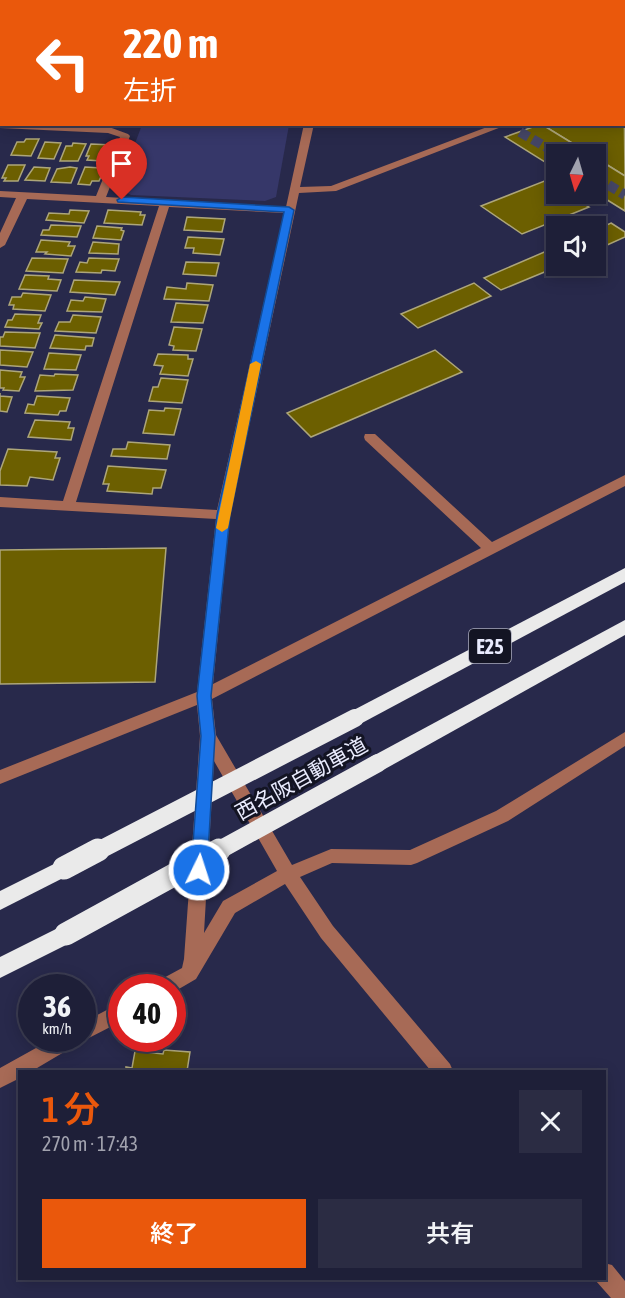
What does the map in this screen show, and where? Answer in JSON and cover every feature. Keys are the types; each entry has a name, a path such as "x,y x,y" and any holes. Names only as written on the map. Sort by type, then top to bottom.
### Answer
{"highway":[{"name":"西名阪自動車道","path":"0,901 355,718 625,574"},
{"name":"西名阪自動車道","path":"0,968 625,627"}],"street":[{"path":"22,126 109,130 125,136 100,198"},
{"path":"190,973 193,959 208,736 204,696 223,515 309,126"},
{"path":"294,190 332,189 509,126"},
{"path":"0,194 289,210"},
{"path":"0,245 23,195"},
{"path":"68,506 165,203"},
{"path":"370,436 492,550"},
{"path":"0,777 204,696 625,480"},
{"path":"0,502 223,515"},
{"path":"208,736 288,874 327,932 442,1070"},
{"path":"186,975 190,973 229,907 288,874 331,856 411,858 502,816 625,738"},
{"path":"0,1078 47,1052"},
{"path":"606,1275 625,1298"}],"shaded area":[{"path":"142,126 289,126 276,197 265,201 131,195 118,188"}],"building":[{"path":"535,126 544,126 574,144 546,144 546,163 505,137"},
{"path":"544,126 624,126 625,176 606,164 606,144 574,144"},
{"path":"26,139 39,139 31,156 11,155 17,142 24,142"},
{"path":"45,142 61,143 54,159 38,158"},
{"path":"73,143 86,144 78,161 60,161 66,146 72,146"},
{"path":"91,144 112,145 108,157 104,157 102,161 87,160 89,156 86,156"},
{"path":"606,164 625,176 625,211 606,199"},
{"path":"8,165 25,165 18,181 4,181 6,178 2,178"},
{"path":"34,167 50,168 45,181 25,180"},
{"path":"85,167 101,168 100,172 103,172 99,181 92,181 90,185 78,184"},
{"path":"77,168 71,183 51,182 57,169"},
{"path":"546,180 546,204 584,204 589,207 567,216 546,216 546,224 522,234 481,206"},
{"path":"70,210 89,211 84,223 46,220 49,213 69,214"},
{"path":"108,210 141,212 140,215 145,215 142,225 104,223"},
{"path":"187,217 225,219 222,232 184,230"},
{"path":"611,223 625,232 625,237 606,246 606,225"},
{"path":"51,225 81,226 77,237 41,235 43,230 49,230"},
{"path":"97,226 122,228 121,230 124,231 121,240 93,238"},
{"path":"188,237 224,239 220,255 193,253 194,248 185,248"},
{"path":"41,240 70,242 68,246 75,246 71,256 45,254 47,252 36,252"},
{"path":"93,242 119,244 118,254 89,253"},
{"path":"546,251 546,271 501,290 484,278"},
{"path":"32,258 68,259 63,273 26,271"},
{"path":"89,258 119,259 115,271 76,272 80,262 87,263"},
{"path":"186,262 219,263 216,276 183,274"},
{"path":"25,275 49,276 48,279 61,280 57,291 19,289"},
{"path":"74,280 120,282 115,295 70,292"},
{"path":"187,283 213,285 209,301 164,299 167,287 186,289"},
{"path":"474,283 491,296 418,328 401,314"},
{"path":"23,293 51,295 45,311 13,309 14,305 9,305 12,297 21,297"},
{"path":"85,297 106,299 102,312 67,311 71,300 83,301"},
{"path":"176,303 208,305 203,323 171,322"},
{"path":"15,314 41,315 38,323 42,323 39,329 5,327 8,320 12,320"},
{"path":"73,315 101,317 96,333 55,331 59,322 70,322"},
{"path":"174,327 202,329 196,351 173,350 174,346 169,345"},
{"path":"5,332 40,333 35,348 0,346 0,337 3,337"},
{"path":"55,335 94,338 92,346 86,346 85,350 50,348"},
{"path":"0,350 33,352 27,367 0,365"},
{"path":"435,350 462,372 311,437 287,413"},
{"path":"49,353 81,355 76,370 44,369"},
{"path":"158,354 188,355 188,359 193,359 188,376 160,374 163,366 154,365"},
{"path":"0,370 22,372 20,377 25,377 19,391 0,388"},
{"path":"55,374 78,375 73,390 35,391 40,375 54,376"},
{"path":"161,378 188,380 182,403 149,401 153,387 158,387"},
{"path":"0,396 12,397 7,412 0,411"},
{"path":"37,396 70,398 66,411 60,411 58,415 25,413 28,404 34,405"},
{"path":"165,408 181,409 174,435 143,433 149,410 164,411"},
{"path":"35,420 70,422 68,428 74,428 71,440 28,437"},
{"path":"128,442 170,445 167,459 111,456 113,449 126,449"},
{"path":"8,449 57,452 55,458 60,458 53,480 30,477 27,486 0,485 0,471"},
{"path":"108,466 166,470 161,488 153,488 152,494 107,491 109,484 103,484"},
{"path":"166,548 155,682 0,684 0,550"},
{"path":"135,1052 163,1054 164,1052 190,1052 187,1070 126,1070 126,1067 132,1068"}],"tunnel":[{"path":"520,132 546,147"},
{"path":"606,183 625,195"}],"slow traffic":[{"path":"222,528 256,364"}],"route":[{"path":"122,200 289,210 223,515 204,696 208,736 199,870"}]}
